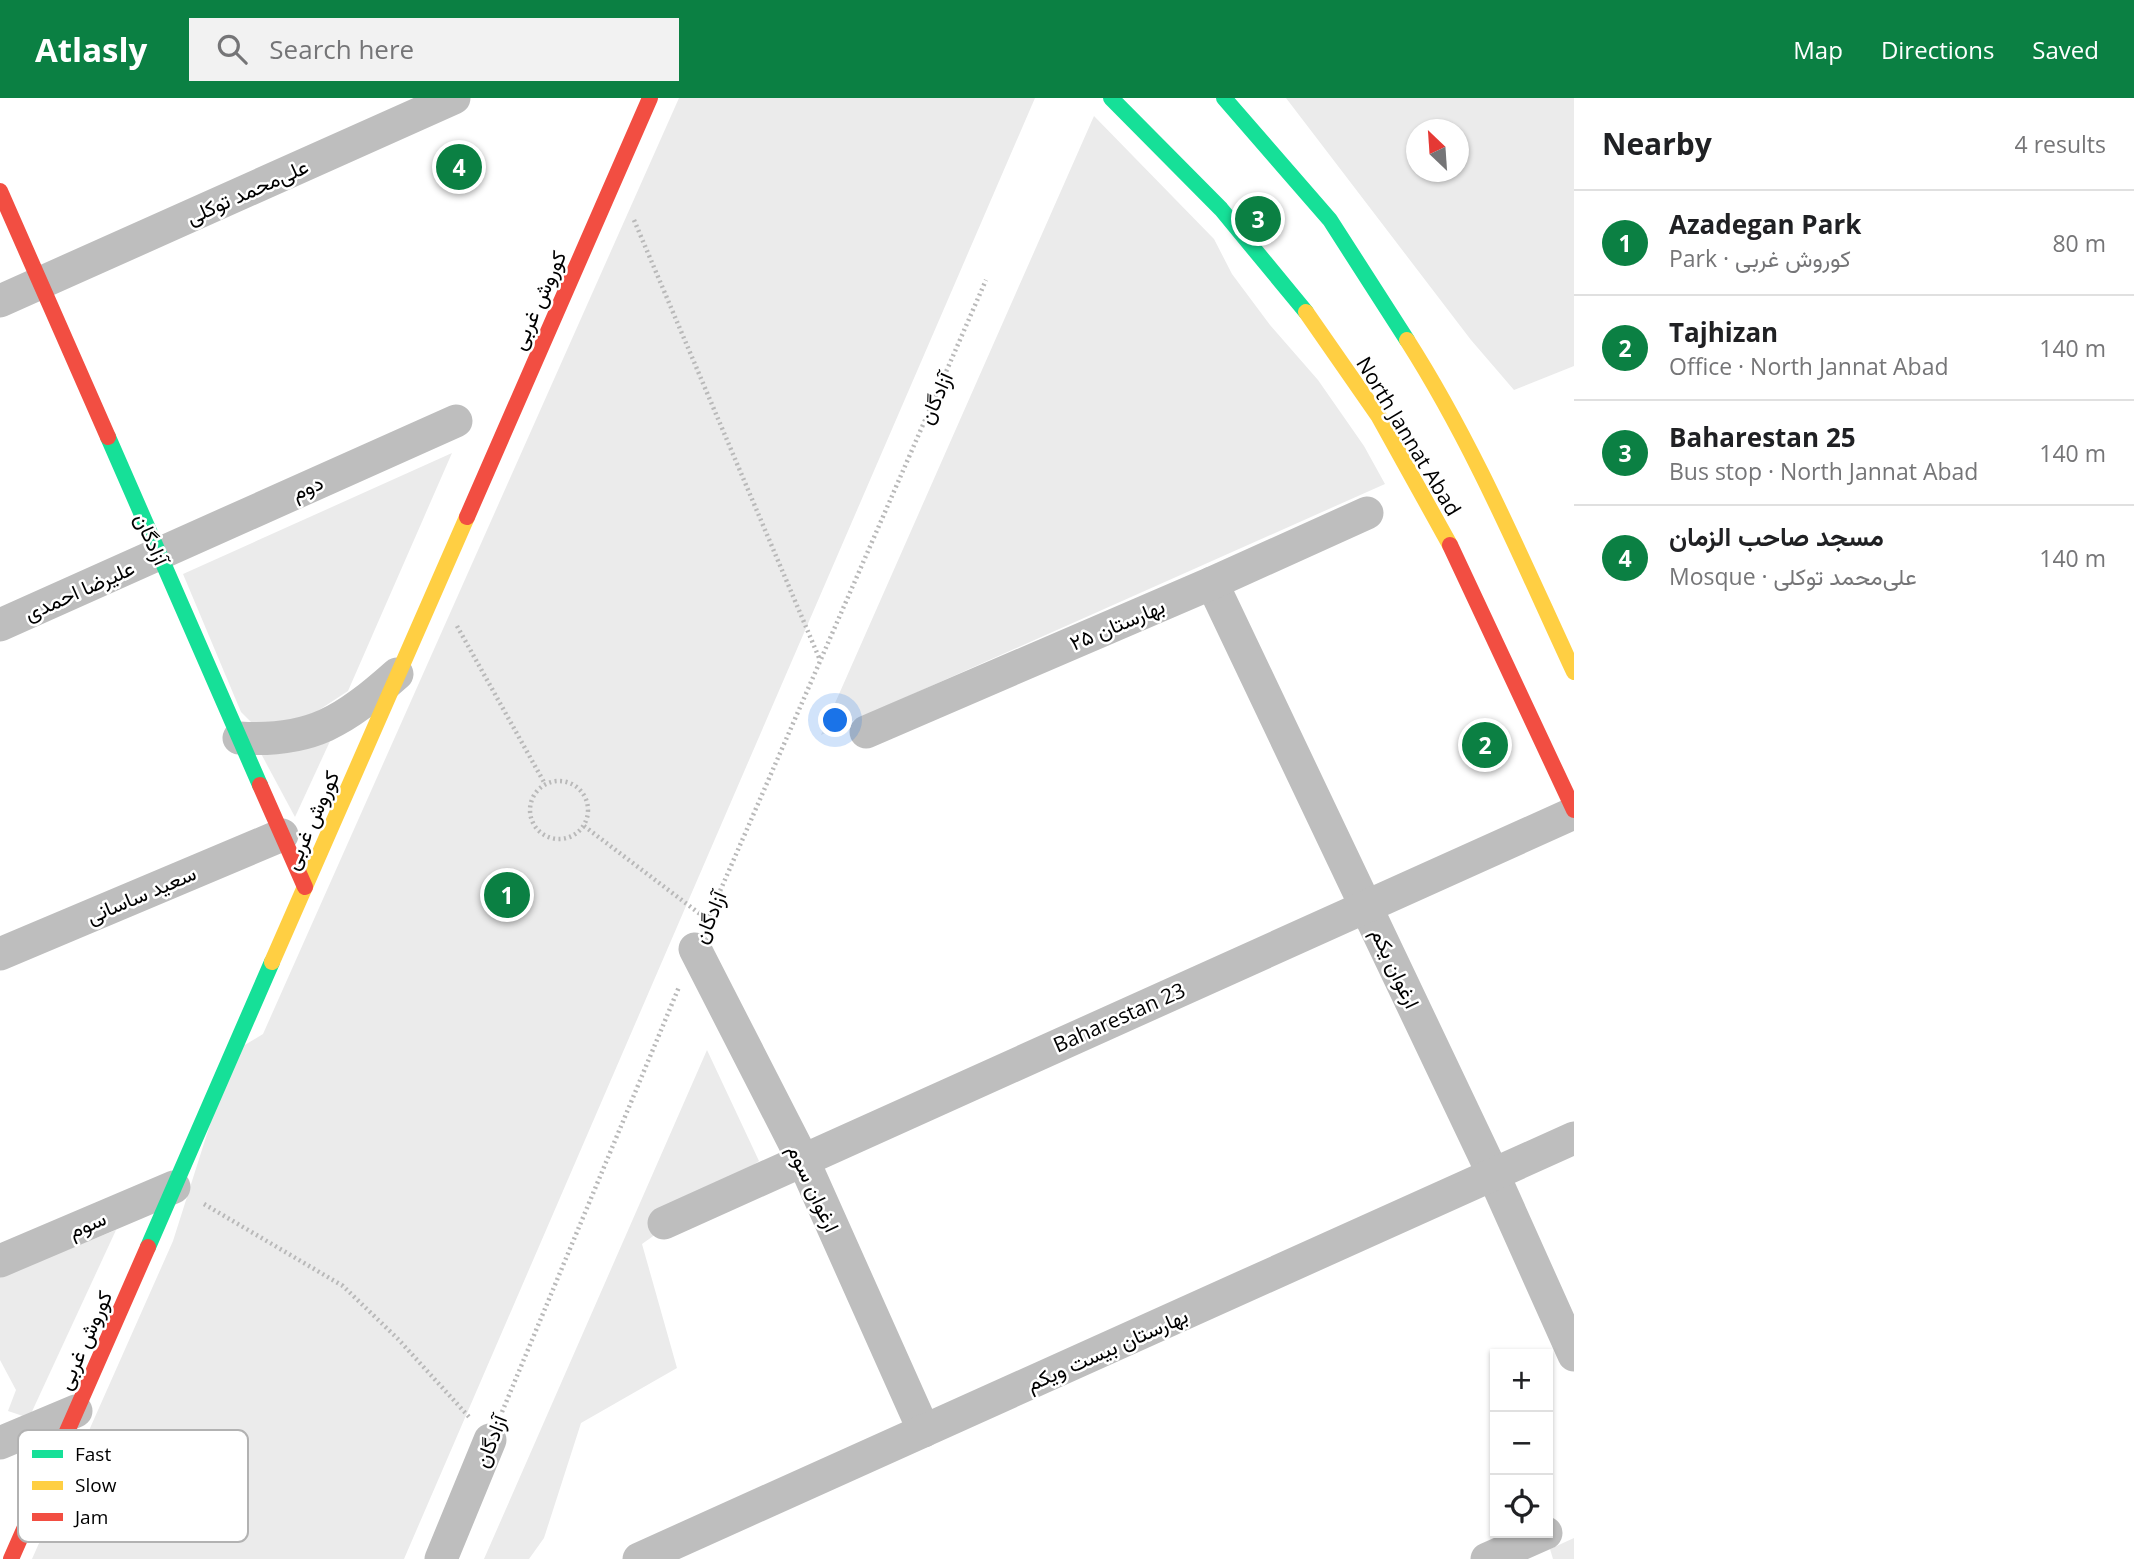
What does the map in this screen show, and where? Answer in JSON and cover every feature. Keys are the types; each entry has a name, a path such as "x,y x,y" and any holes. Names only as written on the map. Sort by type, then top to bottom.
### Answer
{"street":[{"name":"علی‌محمد توکلی","path":"0,302 454,98"},
{"name":"کوروش غربی","path":"68,1430 650,98"},
{"name":"North Jannat Abad","path":"1111,98 1212,198 1246,237 1317,328 1378,416 1455,555 1574,811"},
{"name":"North Jannat Abad","path":"1224,98 1330,220 1415,353 1450,412 1487,484 1574,671"},
{"name":"آزادگان","path":"0,191 305,887"},
{"name":"دوم","path":"159,554 456,421"},
{"name":"بهارستان ۲۵","path":"866,732 1367,513"},
{"name":"علیرضا احمدی","path":"0,625 159,554"},
{"name":"ارغوان یکم","path":"1212,583 1367,905 1574,1355"},
{"path":"239,738 265,740 296,736 327,726 361,706 399,672"},
{"name":"Baharestan 23","path":"664,1223 1574,811"},
{"name":"سعید ساسانی","path":"0,954 282,835"},
{"name":"ارغوان سوم","path":"695,949 803,1160 924,1431"},
{"name":"بهارستان بیست ویکم","path":"639,1559 675,1552 924,1431 1574,1138"},
{"name":"سوم","path":"0,1261 174,1187"},
{"path":"31,1430 76,1411"},
{"path":"0,1443 18,1435"},
{"name":"آزادگان","path":"441,1559 490,1440"},
{"path":"1553,1530 1574,1521"},
{"path":"1487,1559 1534,1538"},
{"name":"کوروش غربی","path":"11,1559 18,1542"}],"path":[{"path":"615,177 820,661"},
{"name":"آزادگان","path":"490,1440 695,949 986,280"},
{"path":"435,588 545,785"},
{"path":"563,781 580,790 588,807 584,826 569,838 550,838 541,834 531,818 530,808 537,790 545,785 563,781"},
{"path":"584,826 708,919"},
{"path":"174,1187 343,1286 398,1339 490,1440"}],"shaded area":[{"path":"679,98 1035,98 404,1559 32,1559 40,1542 248,1542 248,1430 89,1430 173,1241 233,1052 263,1034"},
{"path":"1286,98 1574,98 1574,366 1514,390 1471,340"},
{"path":"1094,116 1214,239 1232,274 1270,325 1318,380 1364,446 1385,484 821,735"},
{"path":"452,453 348,691 316,712 262,733 241,712 183,574"},
{"path":"337,726 295,817 258,748"},
{"path":"707,1050 759,1161 642,1244 677,1368 581,1423 544,1538 529,1559 484,1559"},
{"path":"116,1230 29,1418 8,1411 16,1390 0,1360 0,1277"},
{"path":"1574,1538 1574,1559 1553,1559 1550,1549"}],"traffic: fast":[{"path":"1111,98 1221,209 1306,312"},
{"path":"1224,98 1330,220 1407,340"},
{"path":"108,437 260,785"},
{"path":"148,1247 272,962"}],"traffic: slow":[{"path":"1306,312 1379,417 1450,545"},
{"path":"1407,340 1476,462 1574,672"},
{"path":"272,962 467,517"}],"traffic: jam":[{"path":"467,517 650,98"},
{"path":"0,191 108,437"},
{"path":"1450,545 1574,810"},
{"path":"260,785 305,887"},
{"path":"68,1430 148,1247"},
{"path":"11,1559 18,1542"}],"place":[{"name":"مسجد صاحب الزمان","path":"459,167"},
{"name":"Baharestan 25","path":"1258,219"},
{"name":"Tajhizan","path":"1485,745"},
{"name":"Azadegan Park","path":"507,895"}]}
